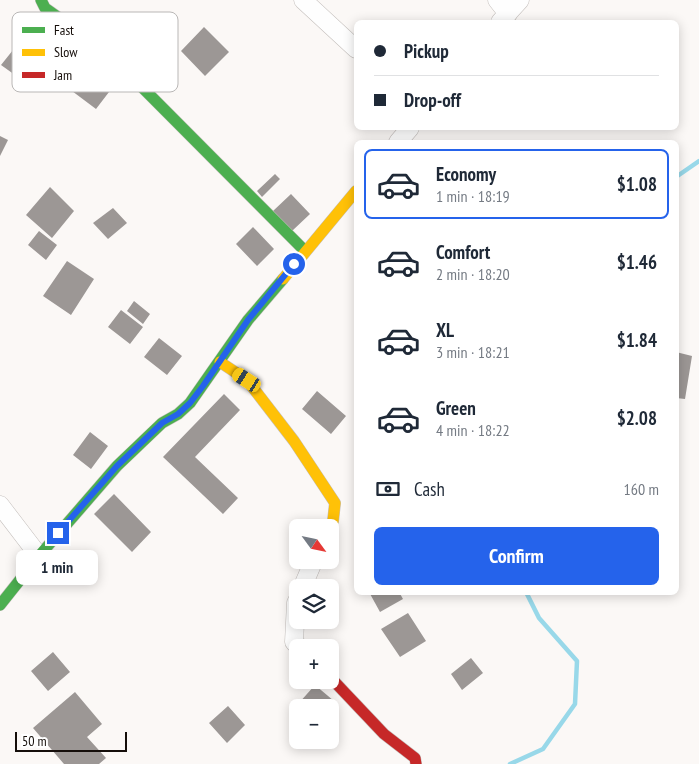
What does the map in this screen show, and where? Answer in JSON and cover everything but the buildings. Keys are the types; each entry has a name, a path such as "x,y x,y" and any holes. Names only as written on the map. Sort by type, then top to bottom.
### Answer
{"street":[{"path":"41,0 45,8 51,12"},
{"path":"302,0 354,47"},
{"path":"496,0 504,18 520,0"},
{"path":"147,92 305,250"},
{"path":"400,140 408,130"},
{"path":"0,605 39,556 117,466 162,423 178,414 190,403 248,320 354,193"},
{"path":"220,362 247,380 299,448 335,503 333,519"},
{"path":"0,505 39,556"},
{"path":"339,686 384,734 415,758 416,764"}],"waterway":[{"path":"679,175 699,161"},
{"path":"510,764 543,749 575,704 577,661 539,618 528,595"}],"traffic: fast":[{"path":"41,0 45,8 51,12"},
{"path":"147,92 305,251"},
{"path":"0,605 39,556 117,466 162,423 178,414 190,403 248,320 283,279"}],"traffic: slow":[{"path":"283,279 354,193"},
{"path":"220,362 247,380 294,441 335,503 333,519"}],"traffic: jam":[{"path":"339,686 384,734 415,758 416,764"}],"route":[{"path":"58,533 117,466 162,423 178,414 190,403 248,320 294,264"}]}
